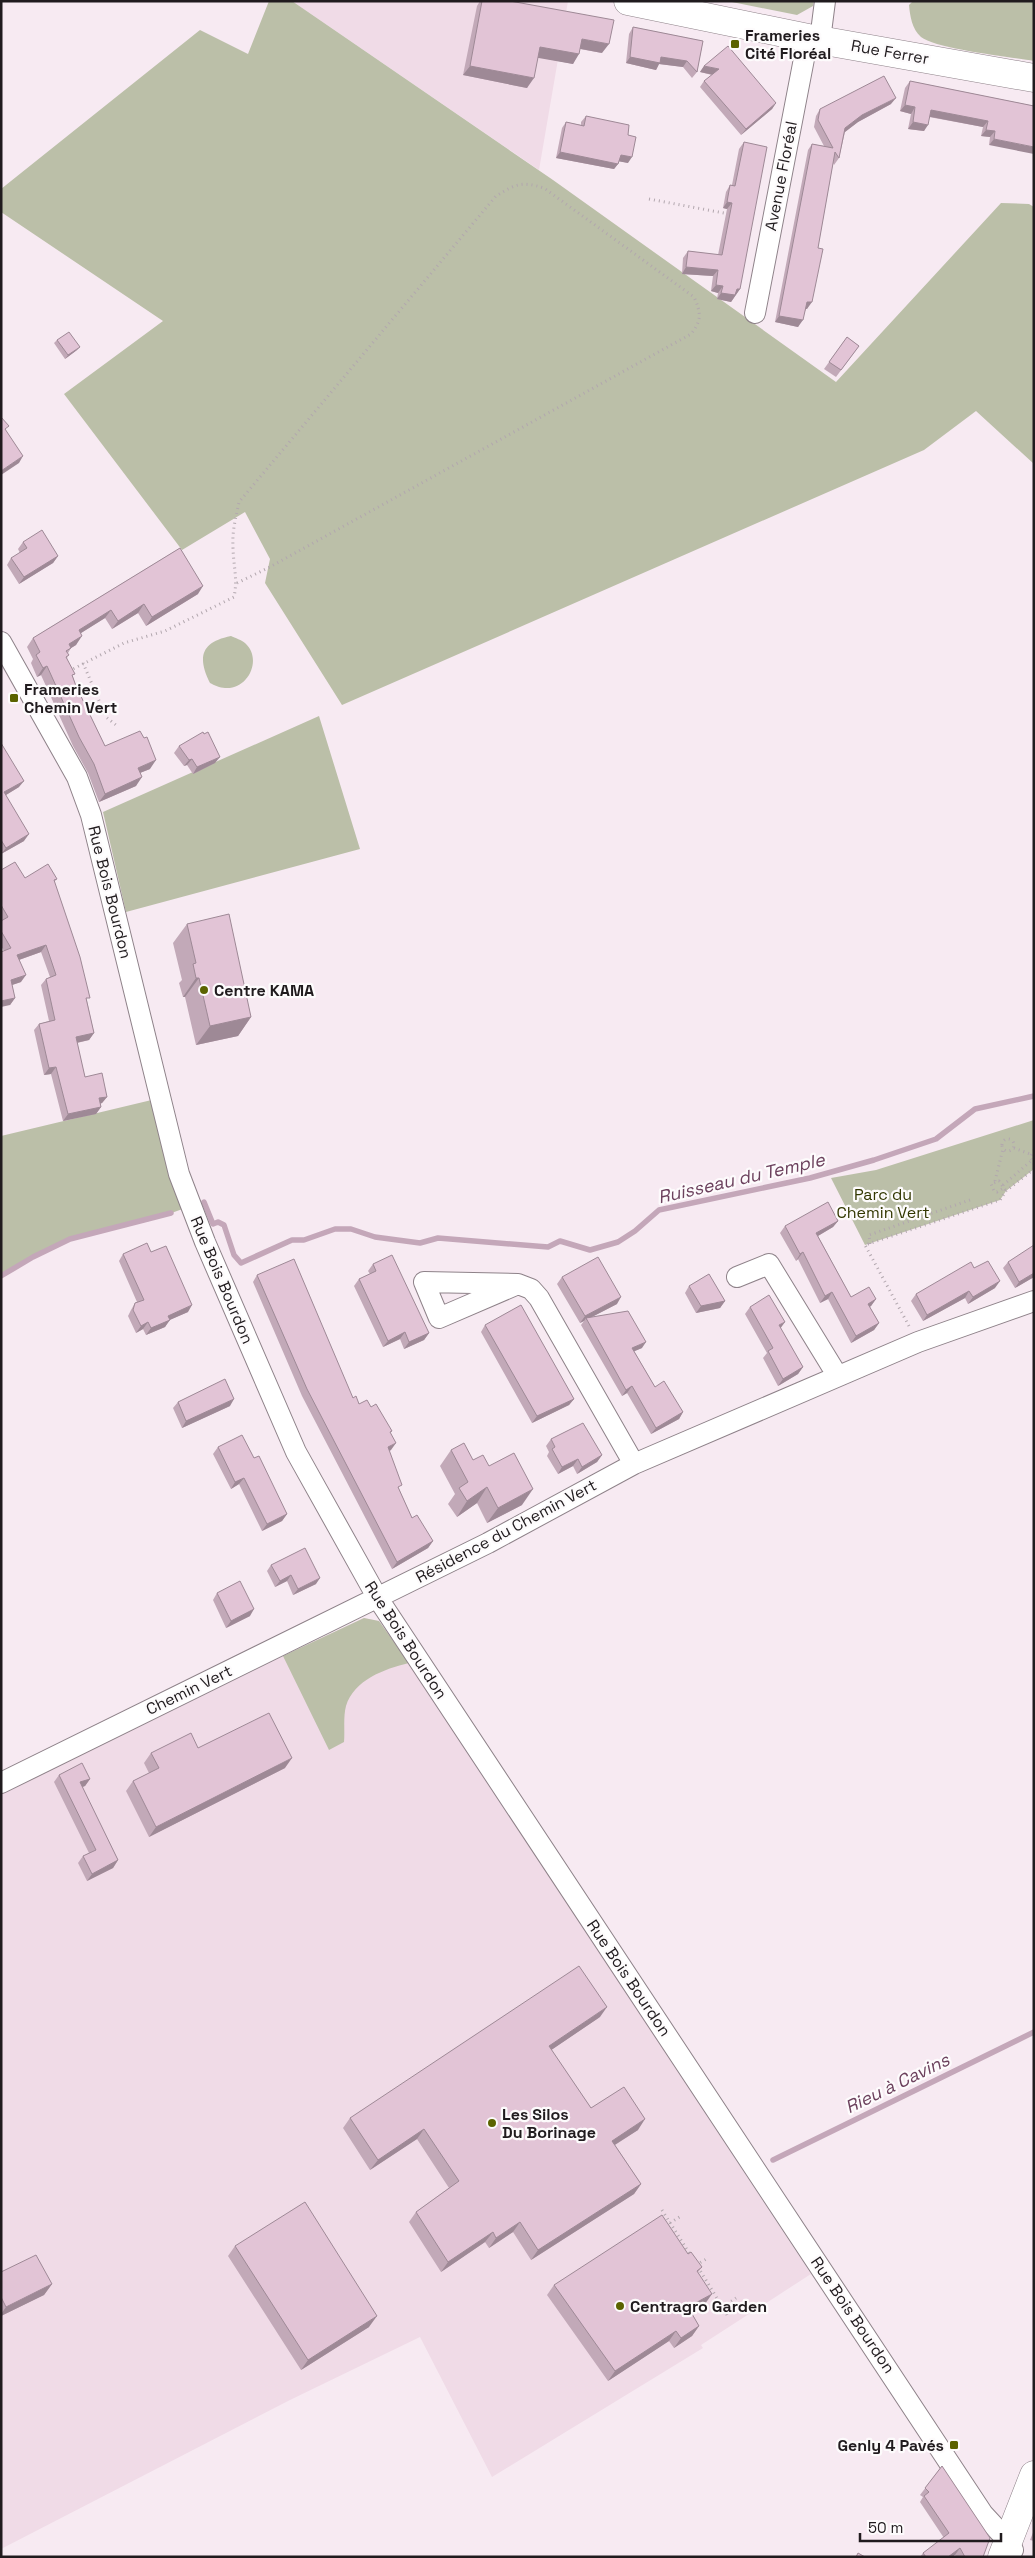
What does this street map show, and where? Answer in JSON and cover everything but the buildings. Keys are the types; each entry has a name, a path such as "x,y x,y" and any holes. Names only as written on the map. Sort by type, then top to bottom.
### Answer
{"main road":[{"name":"Rue Ferrer","path":"628,1 814,39 1034,78"},
{"path":"1009,2551 1034,2475"}],"street":[{"name":"Avenue Floréal","path":"755,314 814,39 825,1"},
{"name":"Rue Bois Bourdon","path":"1,642 77,777 91,815 179,1174 205,1242 296,1452 377,1597 1009,2551"},
{"path":"737,1277 769,1264 837,1375"},
{"path":"518,1284 531,1289 539,1298 634,1464"},
{"name":"Résidence du Chemin Vert","path":"377,1597 488,1543 634,1464 837,1375 918,1342 1034,1301"},
{"name":"Chemin Vert","path":"1,1783 377,1597"}],"path":[{"path":"66,672 124,643 165,631 234,597 237,583 232,545 239,502 496,196 525,182 544,188 694,297 701,312 700,324 691,334 268,568 237,583"},
{"path":"649,199 734,215"},
{"path":"83,663 106,717 116,725"},
{"path":"1014,1148 1014,1141 1008,1138 1002,1143 1003,1149 995,1181 992,1184 992,1190 998,1192 1032,1162 1030,1154"},
{"path":"1003,1149 1009,1151 1014,1148"},
{"path":"1014,1148 1030,1154"},
{"path":"1030,1154 1034,1150"},
{"path":"918,1342 865,1245 1000,1200 1003,1188 1034,1169"},
{"path":"995,1181 1003,1188"},
{"path":"870,1244 869,1235 970,1200"},
{"path":"662,2210 729,2318"},
{"path":"670,2224 681,2216"},
{"path":"689,2269 708,2258"},
{"path":"723,2306 736,2298"}],"shaded area":[{"path":"292,1 568,1 539,170"},
{"path":"364,1618 379,1621 409,1663 811,2274 701,2345 703,2348 492,2477 420,2337 290,2400 1,2549 1,1783 230,1670 283,1656"}],"green space":[{"path":"269,1 292,1 553,180 836,382 1001,203 1029,204 1034,207 1034,464 976,411 924,450 342,705 265,583 270,559 245,512 182,550 64,394 163,321 1,212 1,189 200,30 248,54"},
{"path":"727,1 814,1 813,6 797,15"},
{"path":"913,1 1034,1 1034,61 957,49 929,41 918,34 914,26 909,5"},
{"path":"231,636 244,642 253,657 253,665 246,679 240,684 223,688 210,683 203,658 204,652 213,642"},
{"path":"319,716 360,849 126,912 103,812"},
{"path":"160,1098 191,1206 149,1221 70,1239 33,1257 1,1276 1,1136"},
{"name":"Parc du Chemin Vert","path":"1034,1120 1034,1169 1006,1191 1000,1200 865,1245 831,1178 876,1170"},
{"path":"364,1618 379,1621 409,1663 380,1672 356,1689 346,1706 344,1742 329,1750 283,1656"}],"waterway":[{"name":"Ruisseau du Temple","path":"204,1202 213,1224 218,1222 224,1225 234,1255 241,1263 292,1240 304,1240 335,1229 351,1229 375,1237 420,1243 438,1238 548,1247 560,1241 590,1250 618,1242 635,1231 659,1210 810,1178 874,1160 936,1139 975,1109 1034,1096"},
{"name":"Ruisseau du Temple","path":"1,1276 33,1257 70,1239 171,1213"},
{"name":"Rieu à Cavins","path":"773,2160 1034,2032"}],"place":[{"name":"Frameries Cité Floréal","path":"735,44"},
{"name":"Frameries Chemin Vert","path":"14,698"},
{"name":"Centre KAMA","path":"204,990"},
{"name":"Les Silos Du Borinage","path":"492,2123"},
{"name":"Centragro Garden","path":"620,2306"},
{"name":"Genly 4 Pavés","path":"954,2445"}]}
